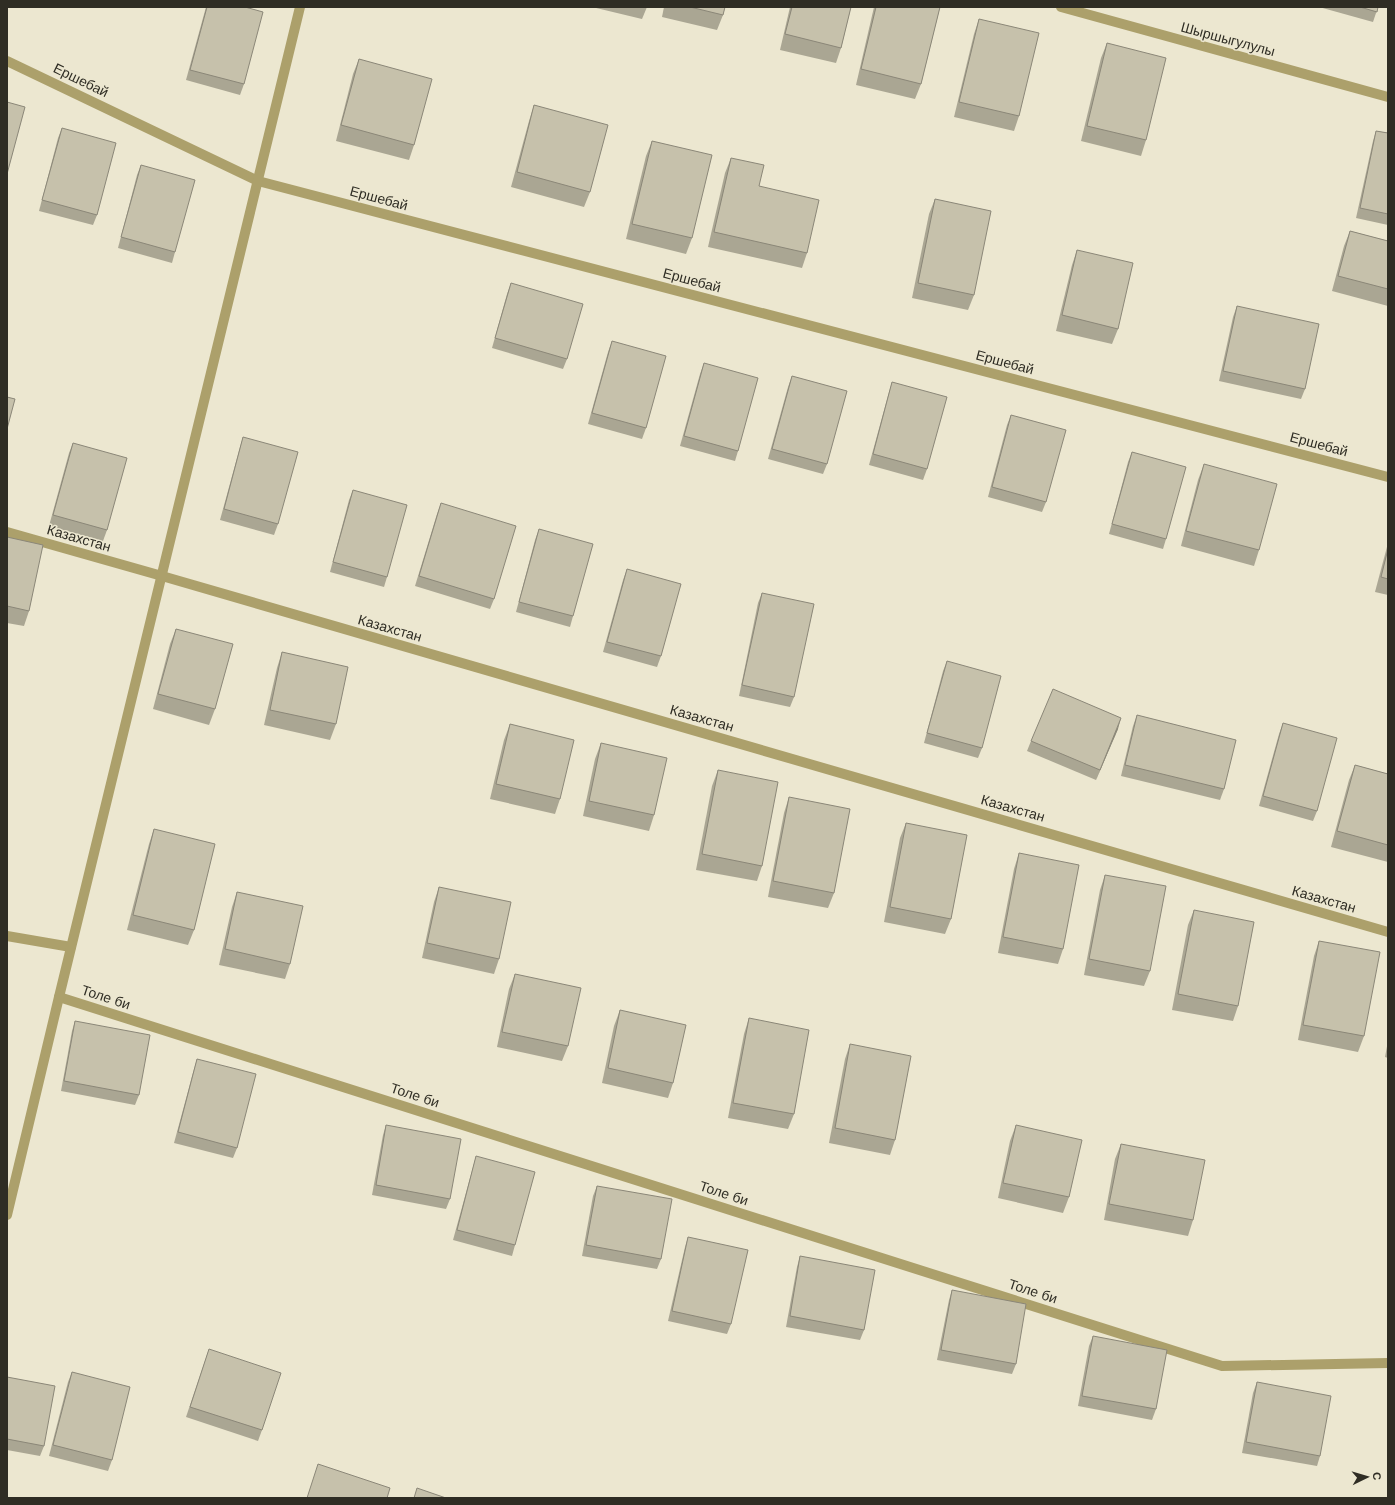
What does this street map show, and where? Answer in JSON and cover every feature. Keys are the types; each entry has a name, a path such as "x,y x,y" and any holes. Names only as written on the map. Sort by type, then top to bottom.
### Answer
{"street":[{"path":"7,1215 300,7"},
{"name":"Шыршыгулулы","path":"1061,7 1388,97"},
{"name":"Ершебай","path":"7,60 258,180 1388,476"},
{"name":"Казахстан","path":"7,532 1388,932"},
{"path":"7,936 71,948"},
{"name":"Толе би","path":"59,997 1222,1366 1388,1363"}],"building":[{"path":"207,7 245,7 263,12 244,84 190,70"},
{"path":"690,7 725,7 723,15"},
{"path":"792,7 851,7 841,48 785,34"},
{"path":"876,7 940,7 921,84 861,69"},
{"path":"1360,7 1378,7 1377,12"},
{"path":"979,19 1039,33 1019,116 959,102"},
{"path":"1107,43 1166,58 1146,140 1087,126"},
{"path":"359,59 432,79 414,145 341,125"},
{"path":"7,102 25,107 7,174"},
{"path":"534,105 608,125 590,192 517,172"},
{"path":"62,128 116,143 97,215 42,200"},
{"path":"1376,131 1388,133 1388,214 1360,208"},
{"path":"652,141 712,155 692,238 632,224"},
{"path":"731,158 764,165 759,186 819,200 807,253 714,232"},
{"path":"141,165 195,180 175,252 121,237"},
{"path":"935,199 991,211 974,295 918,283"},
{"path":"1350,231 1388,241 1388,289 1338,276"},
{"path":"1077,250 1133,263 1118,329 1062,315"},
{"path":"511,283 583,304 567,359 495,338"},
{"path":"1237,306 1319,324 1305,389 1223,371"},
{"path":"612,341 666,356 646,428 592,413"},
{"path":"704,363 758,378 738,451 684,436"},
{"path":"792,376 847,391 827,464 772,449"},
{"path":"892,382 947,397 927,469 873,454"},
{"path":"7,397 15,399 7,429"},
{"path":"1011,415 1066,430 1046,502 992,487"},
{"path":"243,437 298,452 278,524 224,509"},
{"path":"73,443 127,458 107,530 53,515"},
{"path":"1132,452 1186,467 1166,539 1112,524"},
{"path":"1204,464 1277,484 1259,550 1186,531"},
{"path":"353,490 407,505 387,577 333,562"},
{"path":"441,503 516,526 494,599 419,576"},
{"path":"539,529 593,544 573,616 519,602"},
{"path":"7,537 43,545 29,611 7,606"},
{"path":"1388,549 1388,579 1381,577"},
{"path":"627,569 681,584 661,656 607,642"},
{"path":"762,593 814,604 794,697 742,685"},
{"path":"176,629 233,644 215,709 158,694"},
{"path":"282,652 348,667 336,724 270,710"},
{"path":"947,661 1001,676 982,748 927,733"},
{"path":"1053,689 1121,718 1100,770 1031,741"},
{"path":"1137,715 1236,740 1224,789 1125,765"},
{"path":"1283,723 1337,738 1317,811 1263,796"},
{"path":"510,724 574,740 560,799 496,784"},
{"path":"601,743 667,758 654,815 589,801"},
{"path":"1355,765 1388,774 1388,845 1337,831"},
{"path":"718,770 778,782 762,866 702,854"},
{"path":"789,797 850,809 834,893 773,881"},
{"path":"906,823 967,835 951,919 890,907"},
{"path":"154,829 215,844 194,930 133,915"},
{"path":"1019,853 1079,865 1063,949 1003,937"},
{"path":"1105,875 1166,886 1150,971 1089,959"},
{"path":"439,887 511,902 499,959 427,943"},
{"path":"237,892 303,906 290,964 225,949"},
{"path":"1194,910 1254,922 1238,1006 1178,994"},
{"path":"1319,941 1380,952 1364,1036 1303,1025"},
{"path":"515,974 581,988 568,1046 502,1032"},
{"path":"620,1010 686,1025 673,1083 608,1068"},
{"path":"749,1018 809,1030 794,1114 733,1103"},
{"path":"75,1021 150,1035 139,1095 64,1081"},
{"path":"850,1044 911,1056 895,1140 835,1128"},
{"path":"197,1059 256,1074 237,1148 178,1132"},
{"path":"386,1125 461,1139 450,1199 376,1185"},
{"path":"1016,1125 1082,1140 1069,1197 1003,1183"},
{"path":"1121,1144 1205,1160 1193,1220 1109,1204"},
{"path":"476,1156 535,1172 515,1245 457,1230"},
{"path":"597,1186 672,1199 661,1259 586,1245"},
{"path":"688,1237 748,1250 731,1324 672,1311"},
{"path":"800,1256 875,1270 864,1330 790,1316"},
{"path":"952,1290 1026,1304 1016,1364 941,1350"},
{"path":"1093,1336 1167,1350 1156,1409 1082,1396"},
{"path":"209,1349 281,1373 262,1430 190,1407"},
{"path":"72,1372 130,1387 112,1460 53,1445"},
{"path":"7,1377 55,1386 44,1446 7,1439"},
{"path":"1257,1382 1331,1396 1320,1456 1246,1442"},
{"path":"318,1464 390,1488 387,1498 307,1498"},
{"path":"417,1488 446,1498 414,1498"}]}
